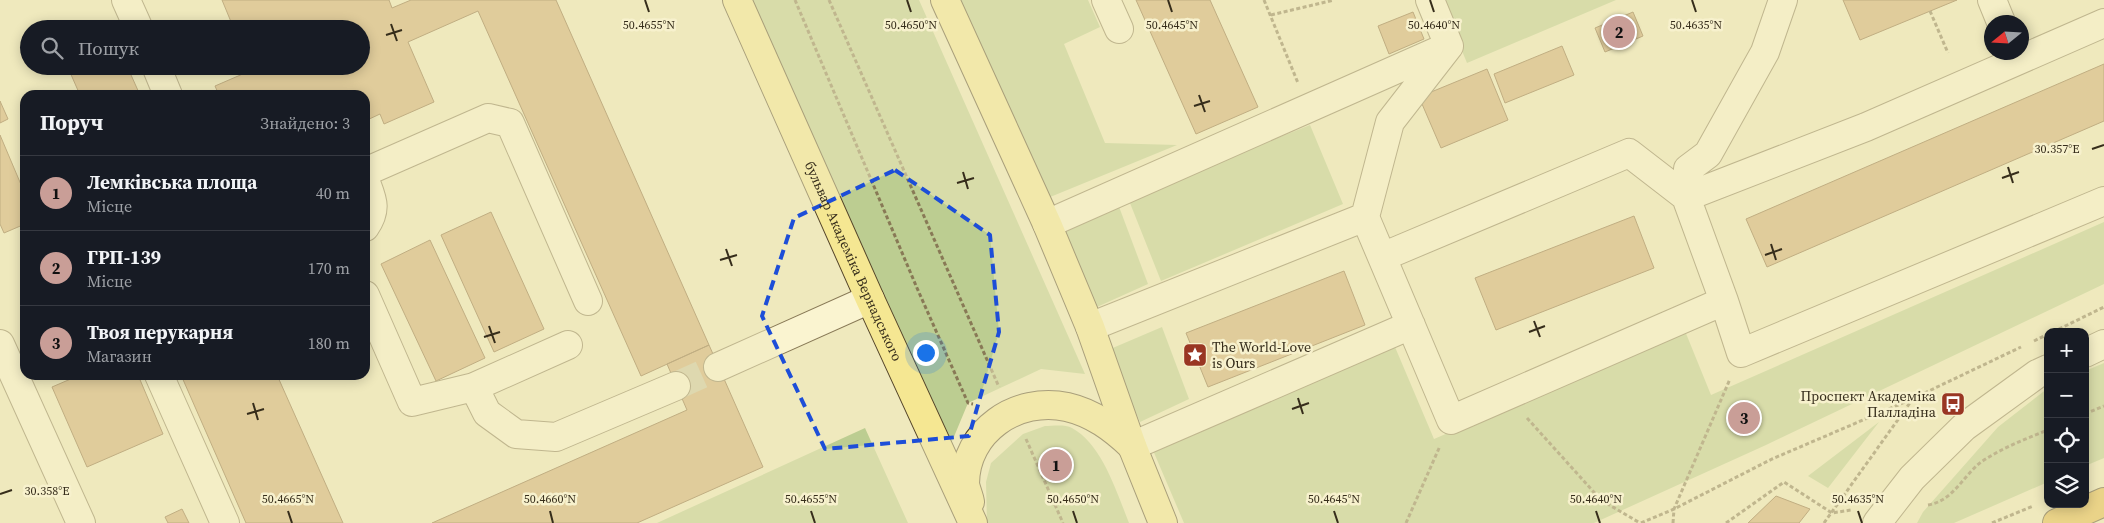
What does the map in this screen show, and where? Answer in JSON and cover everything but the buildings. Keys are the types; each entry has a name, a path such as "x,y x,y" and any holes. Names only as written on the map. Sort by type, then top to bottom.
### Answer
{"highway":[{"path":"2048,513 2104,502"}],"main road":[{"name":"бульвар Академіка Вернадського","path":"737,0 870,299 974,523"},
{"path":"945,0 1047,224 1090,327 1132,446 1163,523"},
{"path":"974,523 965,485 970,454 987,429 1010,412 1037,405 1066,406 1092,415 1113,428 1132,446"}],"street":[{"path":"126,0 135,20"},
{"path":"1106,0 1119,28"},
{"path":"1430,0 1449,46"},
{"path":"1783,0 1765,52 1708,154 1688,169 1686,197 1741,353 2104,202"},
{"path":"1992,0 1998,15"},
{"path":"2029,52 2104,23"},
{"path":"1047,224 1449,46"},
{"path":"1449,46 1390,122 1364,217 1451,420 1724,301"},
{"path":"1686,197 1866,127 2009,60"},
{"path":"160,75 166,90"},
{"path":"370,170 488,118 510,123 588,301"},
{"path":"1382,258 1629,153 1686,197"},
{"path":"370,193 374,204 370,219"},
{"path":"1090,327 1364,217"},
{"path":"718,367 870,299"},
{"path":"370,307 412,402 474,387 568,345"},
{"path":"1132,446 1411,325"},
{"path":"0,344 81,523"},
{"path":"2089,351 2104,344"},
{"path":"1867,516 1912,478 1964,427 2037,374 2044,371"},
{"path":"161,380 225,523"},
{"path":"474,387 487,413 516,434 556,437 676,386"}],"path":[{"path":"795,0 916,288 968,403"},
{"path":"829,0 1010,412 1030,446 1064,523"},
{"path":"1264,0 1308,107"},
{"path":"1271,15 1334,0"},
{"path":"1930,11 1948,53"},
{"path":"2061,328 2104,307"},
{"path":"2030,343 2044,336"},
{"path":"1506,396 1602,500 1640,523 1674,509 1772,459 1912,400 2022,347"},
{"path":"1673,523 1674,509 1741,353"},
{"path":"1824,523 1912,400"},
{"path":"2089,412 2104,406"},
{"path":"1406,523 1451,420"},
{"path":"1925,506 1950,496 1981,463 2008,446 2044,432"},
{"path":"1726,523 1784,482 1832,513 1867,516"},
{"path":"1992,523 2048,513"}],"highlighted area":[{"path":"895,170 990,235 999,332 969,436 825,449 762,316 794,218"}],"green space":[{"path":"749,0 919,0 1085,374 1041,369 968,403 948,451"},
{"path":"949,0 1088,0 1100,27 1064,44 1105,143 1177,145 1038,202"},
{"path":"1441,0 1616,0 1467,63"},
{"path":"1310,125 1343,204 1161,281 1128,198"},
{"path":"1118,204 1148,284 1088,311 1055,233"},
{"path":"2104,222 2104,284 1766,445 1594,523 1184,523 1152,448 1395,347 1434,439 1685,331 1711,395"},
{"path":"1162,327 1189,399 1140,422 1108,350"},
{"path":"2104,363 2104,458 2089,464 2089,373 2089,369"},
{"path":"2044,391 2044,484 1954,523 1917,523 1923,512 1998,427"},
{"path":"1879,422 1828,488 1808,476"},
{"path":"1045,426 1072,428 1083,435 1092,445 1114,484 1129,523 987,523 986,482 991,463 1023,434"},
{"path":"865,428 908,523 657,523"}],"tunnel":[{"path":"676,386 718,367"}],"place":[{"name":"ГРП-139","path":"1619,32"},
{"name":"The World-Love is Ours","path":"1195,355"},
{"name":"Проспект Академіка Палладіна","path":"1953,404"},
{"name":"Твоя перукарня","path":"1744,418"},
{"name":"Лемківська площа","path":"1056,465"}]}
